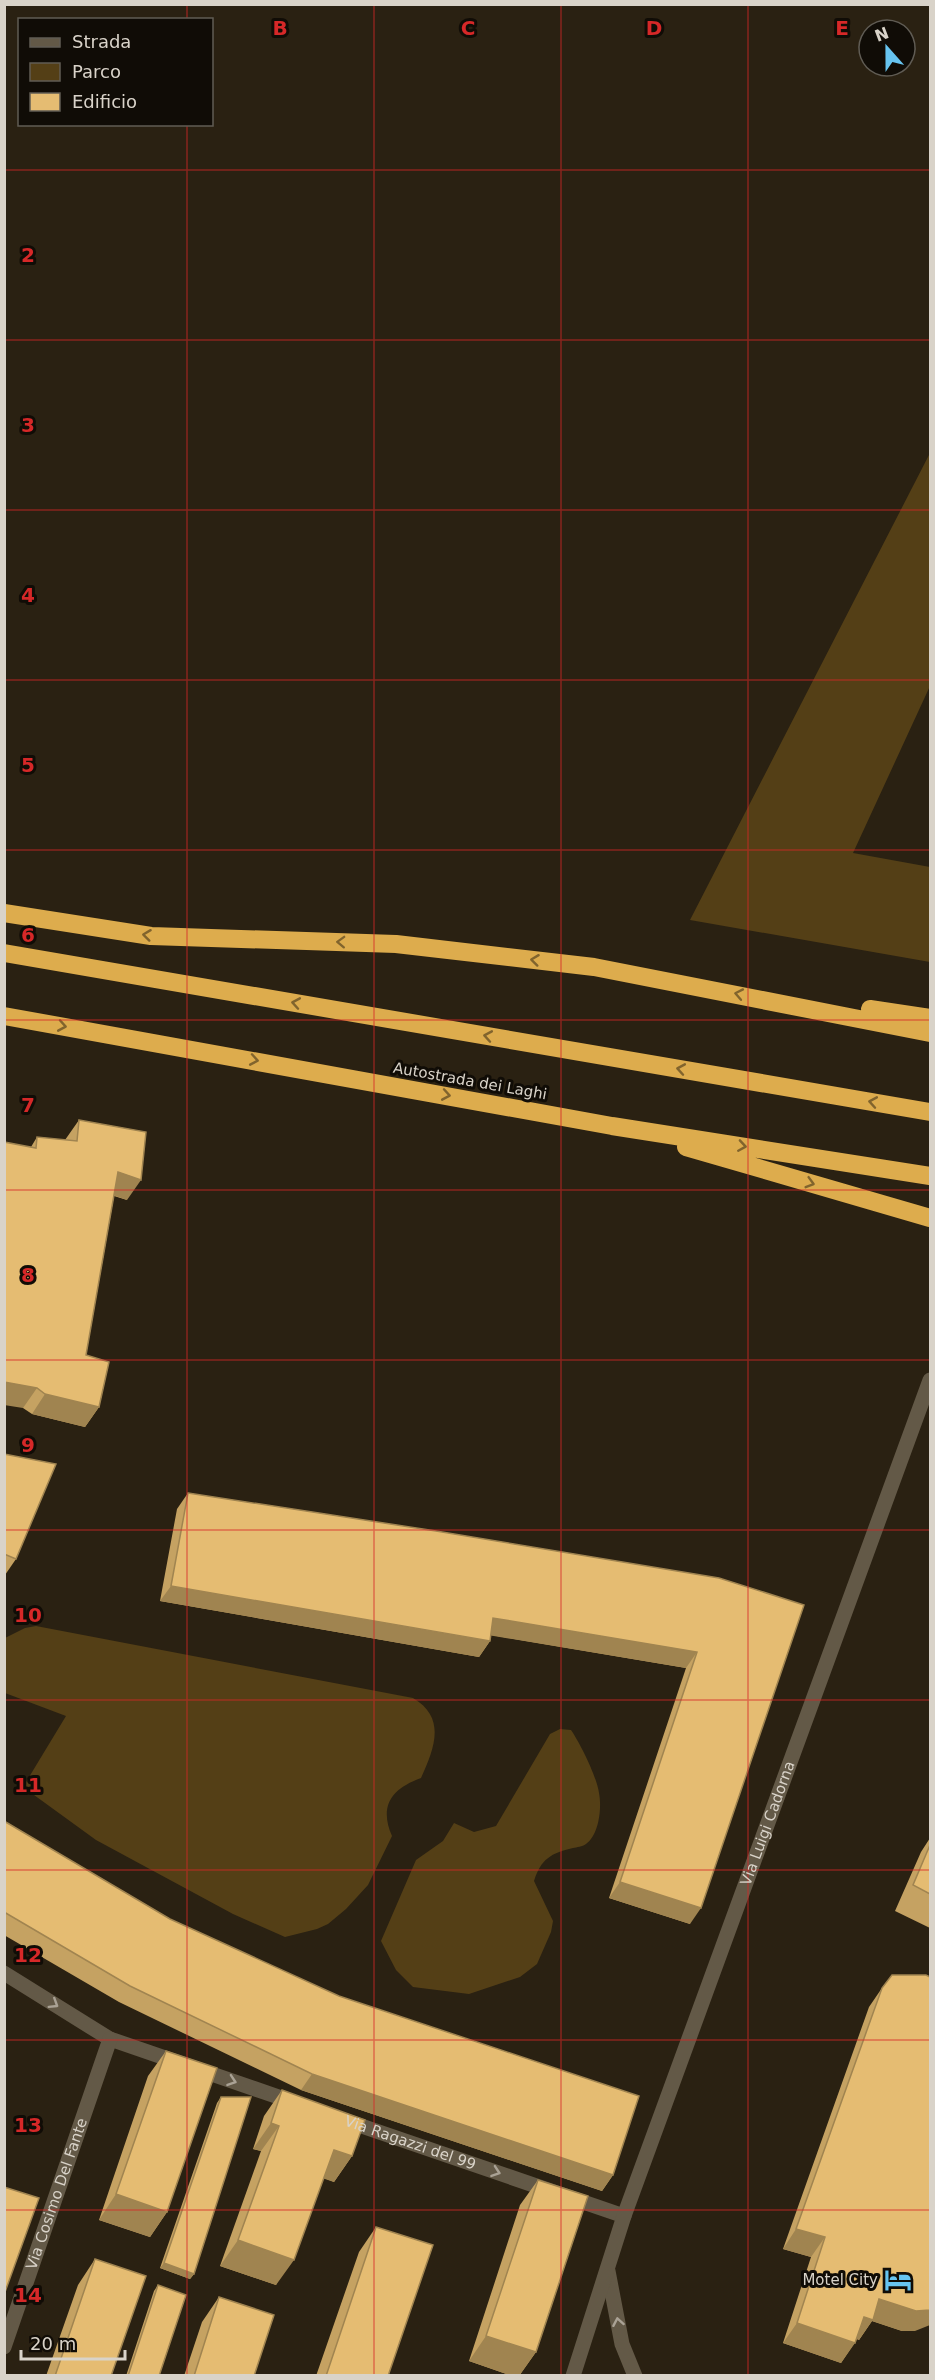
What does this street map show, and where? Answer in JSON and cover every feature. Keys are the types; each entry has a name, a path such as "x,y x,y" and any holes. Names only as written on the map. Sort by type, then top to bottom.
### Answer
{"highway":[{"path":"4,913 151,936 407,945 594,967 930,1033"},
{"path":"4,953 930,1112"},
{"path":"796,1005 872,1009 930,1018"},
{"name":"Autostrada dei Laghi","path":"4,1016 612,1126 930,1176"},
{"path":"612,1126 930,1218"}],"street":[{"name":"Via Luigi Cadorna","path":"573,2376 624,2216 930,1380"},
{"path":"4,1973 110,2039 311,2108"},
{"name":"Via Cosimo Del Fante","path":"4,2347 110,2039"},
{"name":"Via Ragazzi del 99","path":"333,2116 624,2216"},
{"name":"Via Luigi Cadorna","path":"607,2268 622,2344 634,2376"}],"green space":[{"path":"930,453 930,686 853,853 930,867 930,962 690,920"},
{"path":"36,1626 413,1698 424,1706 434,1724 435,1735 430,1756 421,1778 402,1787 390,1800 387,1816 392,1836 368,1885 346,1909 328,1924 285,1937 233,1914 96,1840 23,1787 66,1716 5,1693 5,1638 25,1628"},
{"path":"560,1729 571,1730 588,1760 598,1786 600,1813 597,1828 586,1844 553,1855 544,1862 537,1873 534,1881 553,1921 551,1932 537,1964 520,1977 469,1994 413,1987 396,1970 381,1941 416,1860 443,1841 454,1823 474,1832 496,1826 550,1734"}],"building":[{"path":"79,1120 146,1132 141,1180 118,1172 86,1355 109,1362 99,1407 45,1394 37,1388 4,1382 4,1142 36,1148 37,1137 77,1141"},
{"path":"4,1454 56,1464 16,1559 4,1554"},
{"path":"188,1493 719,1578 804,1605 701,1908 620,1882 697,1652 493,1618 490,1641 171,1586"},
{"path":"4,1821 170,1919 339,1996 639,2096 613,2175 312,2074 130,1986 4,1912"},
{"path":"930,1845 930,1894 913,1885"},
{"path":"892,1975 930,1977 930,2310 916,2311 879,2299 873,2320 864,2317 855,2343 797,2323 825,2237 796,2229 882,1988"},
{"path":"166,2051 217,2068 167,2212 116,2194"},
{"path":"282,2090 365,2120 352,2156 334,2150 294,2260 238,2240 279,2126 271,2123"},
{"path":"221,2097 251,2097 194,2274 164,2263"},
{"path":"538,2180 588,2196 536,2352 486,2336"},
{"path":"4,2187 39,2198 5,2292 4,2292"},
{"path":"376,2227 433,2245 388,2376 326,2376"},
{"path":"95,2259 146,2276 111,2376 55,2376"},
{"path":"158,2285 186,2295 159,2376 128,2376"},
{"path":"219,2297 274,2315 254,2376 194,2376"}],"place":[{"name":"Motel City","path":"898,2280"}]}
